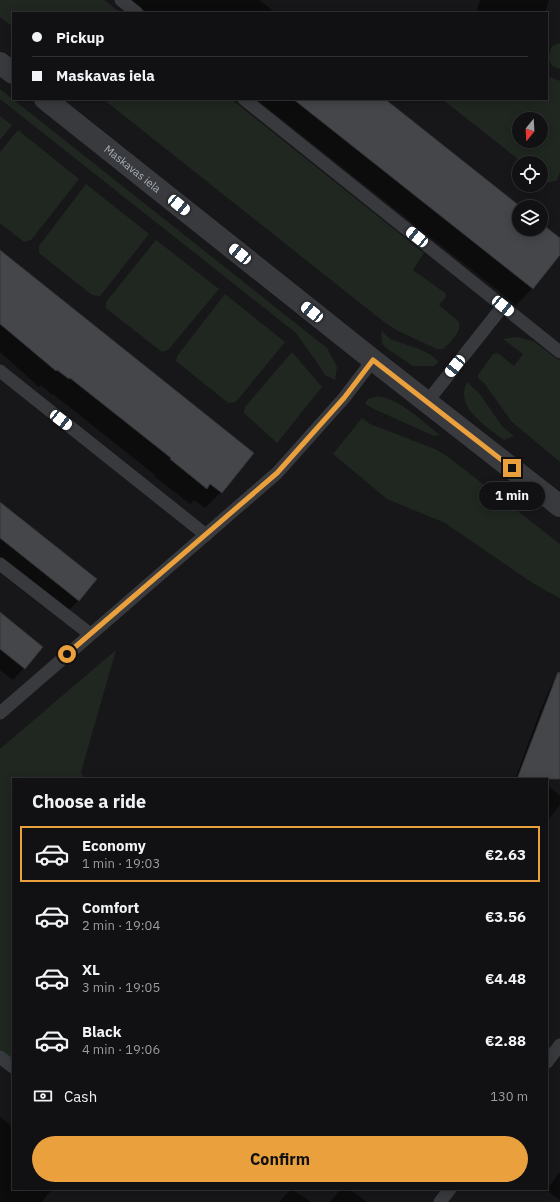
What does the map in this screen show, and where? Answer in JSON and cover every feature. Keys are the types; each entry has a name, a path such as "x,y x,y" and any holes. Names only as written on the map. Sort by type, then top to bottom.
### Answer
{"street":[{"path":"0,63 12,72"},
{"name":"Maskavas iela","path":"46,100 373,360 560,506"}],"lane":[{"path":"121,0 136,12"},
{"path":"245,100 560,352"},
{"path":"427,402 503,306"},
{"path":"0,713 277,473 344,398 373,360"},
{"path":"0,371 206,535"},
{"path":"0,564 90,634"},
{"path":"548,1061 560,1045"},
{"path":"0,1056 12,1066"},
{"path":"440,1202 449,1190"}],"shaded area":[{"path":"0,0 104,0 120,12 12,12 12,26 0,17"},
{"path":"560,43 560,69 552,66 548,58 552,46"},
{"path":"548,76 560,81 560,172 557,180 548,183 548,156 514,156 443,100 548,100"},
{"path":"0,89 327,348 337,367 335,380 325,375 296,333 0,99"},
{"path":"104,100 232,100 424,253 413,270 445,293 446,297 439,305 458,321 459,328 455,336 443,349 437,349 398,331 384,322"},
{"path":"0,116 12,125 0,140"},
{"path":"18,130 79,179 31,240 24,242 0,223 0,152"},
{"path":"86,184 149,234 100,296 92,295 39,253 39,246"},
{"path":"156,240 219,289 168,350 162,352 106,308 106,302"},
{"path":"225,294 285,342 236,402 228,403 176,361 177,356"},
{"path":"381,330 390,339 419,349 431,355 439,362 434,366 413,366 386,348 382,343"},
{"path":"517,337 533,341 560,361 560,462 512,422 484,383 478,378 478,375 493,354 498,353 514,366 523,354 503,339"},
{"path":"292,352 322,387 277,443 244,413 245,407"},
{"path":"467,382 479,393 502,426 514,436 504,440 474,416 465,400 464,391"},
{"path":"378,396 387,398 403,406 440,435 434,436 365,404 368,399"},
{"path":"362,418 370,424 435,449 447,456 560,544 560,598 534,584 445,523 387,499 333,454"},
{"path":"116,650 81,772 84,778 12,778 12,1066 0,1057 0,749"}],"building":[{"path":"294,100 386,100 512,200 512,236 548,236 548,229 560,238 560,255 533,289"},
{"path":"0,250 254,453 222,493 210,484 207,489 170,459 171,458 70,378 69,379 57,370 56,371 0,324"},
{"path":"0,502 97,579 79,601 0,538"},
{"path":"0,612 43,647 25,669 0,649"},
{"path":"558,672 560,673 560,779 517,778"}],"route":[{"path":"67,654 277,473 344,398 373,360 512,468"}]}
